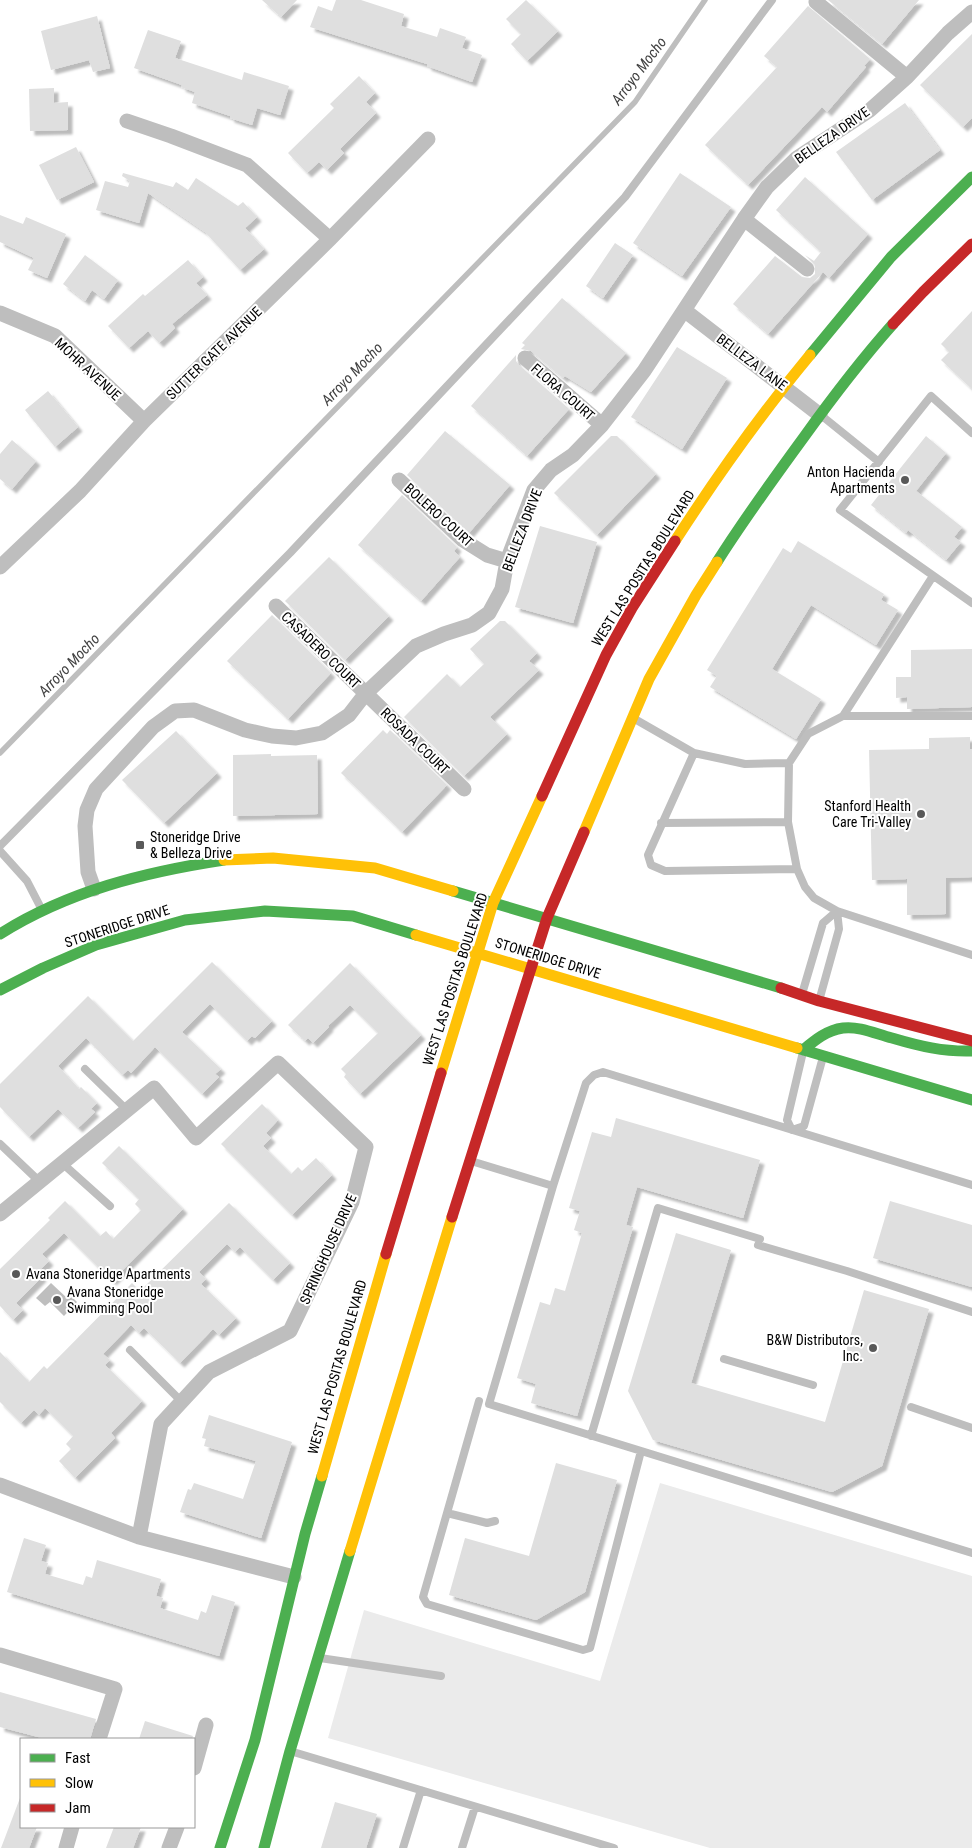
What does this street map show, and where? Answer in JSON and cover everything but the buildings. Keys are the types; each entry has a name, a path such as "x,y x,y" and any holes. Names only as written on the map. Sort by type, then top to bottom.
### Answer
{"main road":[{"name":"WEST LAS POSITAS BOULEVARD","path":"220,1848 254,1740 305,1534 395,1221 493,903 606,655 632,608 710,487 784,387 891,257 972,177"},
{"path":"264,1848 290,1751 469,1161 547,918 649,679 696,595 747,514 820,414 867,353 923,292 972,244"},
{"path":"0,934 19,922 94,890 134,877 177,867 224,860 273,858 375,868 802,994 819,1001 972,1041"},
{"name":"STONERIDGE DRIVE","path":"0,990 43,968 87,949 145,930 185,920 265,911 353,916 972,1100"},
{"path":"803,1050 824,1034 844,1027 859,1028 934,1050 972,1051"}],"street":[{"path":"816,2 906,77"},
{"name":"BELLEZA DRIVE","path":"94,890 88,872 85,826 87,810 96,789 153,727 175,711 194,710 245,730 272,736 296,738 322,733 349,715 366,693 416,646 472,625 489,613 502,589 507,561 534,490 551,470 572,455 602,426 644,371 767,187 797,158 870,110 972,12"},
{"path":"127,121 247,165 330,240"},
{"name":"SUTTER GATE AVENUE","path":"0,566 80,491 144,421 330,240 428,140"},
{"path":"744,219 807,269"},
{"name":"BELLEZA LANE","path":"684,310 820,414"},
{"name":"MOHR AVENUE","path":"0,313 55,336 144,421"},
{"name":"FLORA COURT","path":"525,358 602,426"},
{"name":"BOLERO COURT","path":"399,480 463,540 487,555 507,561"},
{"name":"CASADERO COURT","path":"276,606 366,693"},
{"name":"ROSADA COURT","path":"366,693 464,789"},
{"name":"SPRINGHOUSE DRIVE","path":"0,1214 154,1088 196,1138 278,1063 366,1147 352,1202 290,1331 209,1372 161,1424 139,1538"},
{"path":"0,1486 139,1538 294,1577"},
{"path":"0,1655 114,1689 99,1738"},
{"path":"195,1764 206,1725"},
{"path":"66,1848 72,1828"},
{"path":"169,1848 177,1828"}],"lane":[{"path":"0,846 290,553 625,197 772,0"},
{"path":"972,433 931,396 840,510 972,603"},
{"path":"820,414 879,462"},
{"path":"843,716 933,576"},
{"path":"972,716 843,716 808,734 789,763 788,822 797,869 805,887 814,898 837,911 972,954"},
{"path":"633,718 694,753 745,764 789,763"},
{"path":"694,753 648,855 651,865 665,871 797,869"},
{"path":"661,823 788,822"},
{"path":"0,851 27,881 43,912"},
{"path":"802,994 823,923 837,911"},
{"path":"819,1001 839,929 837,911"},
{"path":"792,1130 787,1120 803,1050"},
{"path":"792,1130 804,1126 823,1056"},
{"path":"85,1069 127,1110"},
{"path":"972,1185 603,1072 594,1076 586,1083 488,1404 972,1553"},
{"path":"0,1144 40,1182"},
{"path":"469,1161 553,1186"},
{"path":"62,1163 110,1206"},
{"path":"592,1436 658,1208 972,1312"},
{"path":"130,1350 182,1402"},
{"path":"724,1359 813,1385"},
{"path":"479,1402 424,1597 428,1604 583,1650 590,1648 641,1451"},
{"path":"911,1407 972,1428"},
{"path":"447,1513 487,1523 495,1521"},
{"path":"318,1658 441,1676"},
{"path":"290,1751 614,1848"},
{"path":"403,1848 421,1790"},
{"path":"462,1848 475,1807"},
{"path":"582,1848 584,1839"}],"shaded area":[{"name":"Avana Stoneridge Swimming Pool","path":"51,1283 68,1299 72,1297 77,1302 64,1316 50,1302 45,1306 36,1298"},
{"path":"660,1483 972,1576 972,1848 710,1848 328,1738 364,1610 600,1681"}],"waterway":[{"name":"Arroyo Mocho","path":"0,753 635,102 705,0"}],"traffic: fast":[{"path":"810,355 891,257 972,177"},
{"path":"717,562 759,499 825,408 893,324"},
{"path":"0,934 53,906 108,885 136,877 224,860"},
{"path":"453,891 781,988"},
{"path":"0,990 43,968 96,945 185,920 265,911 353,916 416,935"},
{"path":"803,1050 826,1033 837,1029 849,1028 862,1029 932,1048 951,1051 972,1051"},
{"path":"797,1048 972,1100"},
{"path":"220,1848 255,1740 305,1534 322,1476"},
{"path":"264,1848 290,1751 350,1551"}],"traffic: slow":[{"path":"675,541 740,446 810,355"},
{"path":"584,832 649,679 696,595 717,562"},
{"path":"441,1073 493,903 542,796"},
{"path":"224,860 273,858 375,868 453,891"},
{"path":"416,935 797,1048"},
{"path":"350,1551 452,1217"},
{"path":"322,1476 386,1254"}],"traffic: jam":[{"path":"893,324 972,244"},
{"path":"542,796 606,655 632,608 675,541"},
{"path":"452,1217 547,918 584,832"},
{"path":"781,988 819,1001 972,1041"},
{"path":"386,1254 441,1073"}],"place":[{"name":"Anton Hacienda Apartments","path":"905,480"},
{"name":"Stanford Health Care Tri-Valley","path":"921,814"},
{"name":"Stoneridge Drive & Belleza Drive","path":"140,845"},
{"name":"Avana Stoneridge Apartments","path":"16,1274"},
{"name":"Avana Stoneridge Swimming Pool","path":"57,1300"},
{"name":"B&W Distributors, Inc.","path":"873,1348"}]}
